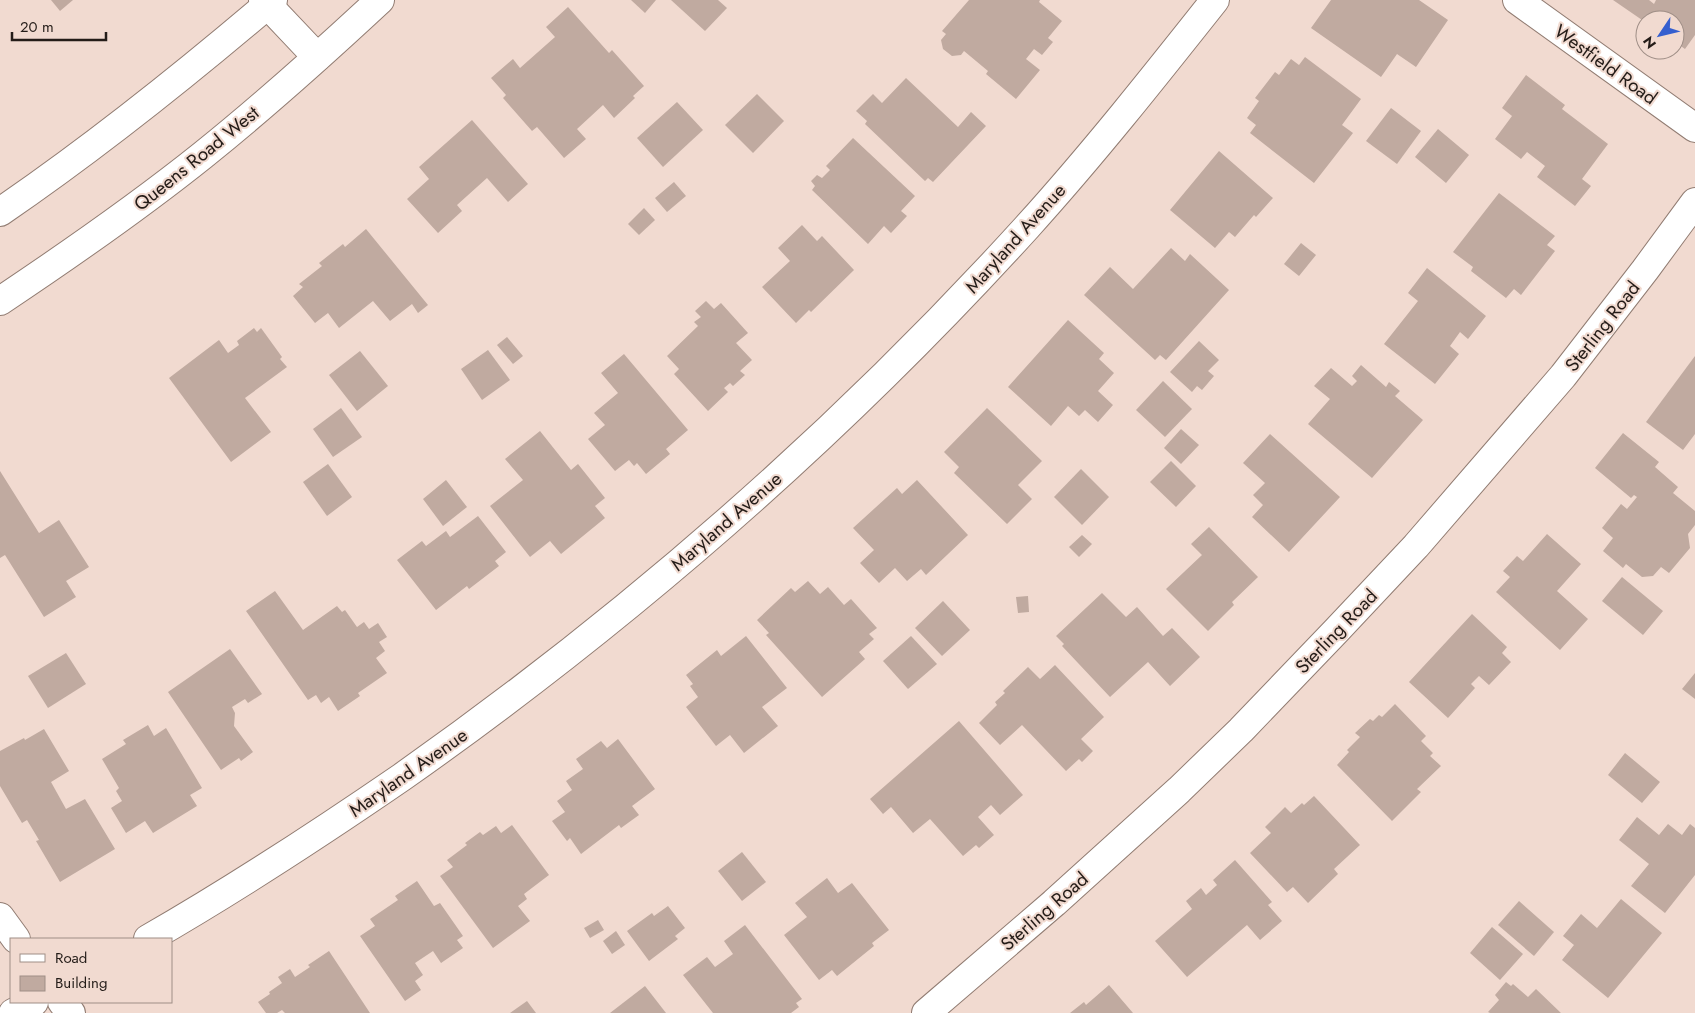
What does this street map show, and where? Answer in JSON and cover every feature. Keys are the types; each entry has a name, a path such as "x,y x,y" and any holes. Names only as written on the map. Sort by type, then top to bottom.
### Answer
{"street":[{"name":"Queens Road West","path":"0,301 86,242 203,155 380,0"},
{"name":"Maryland Avenue","path":"150,938 193,914 350,813 462,734 596,632 726,522 800,456 877,381 1015,240 1090,154 1215,0"},
{"name":"Westfield Road","path":"1517,0 1695,128"},
{"path":"0,212 130,118 192,68 268,2 317,57"},
{"name":"Sterling Road","path":"926,1013 1054,903 1179,790 1241,730 1336,631 1416,546 1563,376 1695,202"},
{"path":"0,917 15,938"},
{"path":"13,1013 32,1003"},
{"path":"63,1003 71,1013"}],"building":[{"path":"51,0 73,0 60,11"},
{"path":"631,0 656,0 645,13"},
{"path":"671,0 718,0 727,8 705,31"},
{"path":"969,0 1040,0 1039,2 1062,21 1048,38 1053,42 1042,55 1034,49 1026,59 1040,70 1016,99 986,74 988,71 964,51 961,55 952,56 943,49 941,40 946,34 942,31"},
{"path":"1331,0 1419,0 1448,20 1416,67 1397,54 1381,77 1311,28"},
{"path":"1613,0 1649,0 1654,4 1656,0 1695,0 1695,35 1685,49 1685,10 1635,10 1635,15"},
{"path":"568,7 609,53 612,50 644,86 633,96 635,98 614,118 603,105 577,129 586,139 564,158 537,127 532,131 503,98 506,95 491,78 513,59 520,68 555,37 546,27"},
{"path":"1305,57 1361,99 1342,125 1353,133 1314,183 1250,133 1256,125 1247,118 1259,101 1255,98 1275,72 1279,75 1291,59 1299,65"},
{"path":"1526,75 1565,105 1562,109 1608,144 1582,179 1591,186 1575,206 1537,177 1545,166 1527,152 1521,159 1495,139 1512,116 1502,108"},
{"path":"906,78 958,127 971,112 986,126 933,182 928,178 925,181 865,124 867,121 856,111 873,94 882,103"},
{"path":"757,94 784,121 753,153 725,125"},
{"path":"677,102 703,130 663,167 637,138"},
{"path":"1391,108 1421,131 1397,164 1366,141"},
{"path":"472,120 528,184 508,202 487,178 457,205 462,211 438,233 407,199 429,179 419,167"},
{"path":"1438,129 1469,155 1446,183 1415,157"},
{"path":"853,138 915,196 901,211 907,216 891,233 884,226 868,244 812,190 815,186 811,181 817,175 822,178 830,170 826,166"},
{"path":"1219,151 1273,198 1256,217 1254,215 1235,237 1229,232 1215,248 1170,210"},
{"path":"674,182 686,196 667,212 655,198"},
{"path":"1499,193 1555,236 1547,245 1555,251 1521,295 1514,289 1506,298 1471,271 1473,267 1453,252"},
{"path":"644,208 655,220 639,235 628,224"},
{"path":"802,225 817,241 822,236 854,270 811,312 809,310 796,323 762,287 790,261 778,248"},
{"path":"366,229 428,305 418,313 412,304 390,321 373,301 339,328 328,313 315,323 293,296 303,287 299,284 322,266 319,263 343,244 345,247"},
{"path":"1301,243 1316,255 1299,276 1284,264"},
{"path":"1171,248 1185,261 1190,254 1229,290 1166,360 1160,355 1155,360 1084,295 1110,267 1133,289"},
{"path":"1427,268 1486,316 1468,339 1460,332 1450,346 1459,354 1435,384 1384,344 1418,301 1408,293"},
{"path":"706,301 714,309 721,303 748,333 736,343 752,360 740,371 745,375 733,386 730,383 724,388 728,392 708,411 674,374 679,369 667,356 698,326 694,322 701,317 695,311"},
{"path":"1068,320 1104,353 1099,359 1114,373 1098,391 1113,405 1098,422 1085,410 1079,416 1068,406 1051,426 1008,387"},
{"path":"254,328 257,332 261,328 287,367 245,398 271,432 231,462 169,378 219,340 228,353 239,345 237,341"},
{"path":"507,337 523,356 513,364 497,345"},
{"path":"1199,341 1219,360 1208,371 1214,376 1202,390 1197,386 1192,392 1170,372"},
{"path":"488,350 510,380 482,400 461,369"},
{"path":"360,351 388,386 357,411 329,375"},
{"path":"624,354 688,430 666,449 670,454 646,474 637,463 634,466 629,460 615,471 588,439 605,425 594,413 618,393 601,373"},
{"path":"1695,356 1695,434 1683,450 1646,422"},
{"path":"1361,365 1386,387 1389,382 1400,391 1395,396 1423,420 1372,478 1308,424 1330,399 1314,386 1331,368 1352,386 1357,381 1352,376"},
{"path":"1163,381 1192,409 1165,437 1136,410"},
{"path":"341,408 362,437 333,457 313,429"},
{"path":"987,408 1042,461 1018,485 1032,499 1007,524 954,473 959,467 944,452"},
{"path":"1181,429 1199,445 1181,464 1164,448"},
{"path":"540,431 571,470 578,464 605,498 595,506 605,518 561,554 550,541 530,557 490,506 523,480 505,459"},
{"path":"1623,433 1659,462 1655,467 1678,487 1673,493 1695,511 1695,525 1688,534 1690,548 1669,573 1661,567 1653,576 1642,577 1626,564 1623,568 1603,551 1613,538 1602,528 1621,504 1627,509 1637,497 1634,495 1631,498 1595,468"},
{"path":"1270,434 1340,497 1289,552 1252,517 1263,505 1253,495 1265,483 1243,463"},
{"path":"1171,461 1196,486 1176,507 1150,482"},
{"path":"328,464 352,497 327,516 303,482"},
{"path":"1081,469 1109,497 1082,525 1054,497"},
{"path":"0,471 39,533 59,520 89,567 66,581 76,597 44,617 5,555 0,558"},
{"path":"446,480 467,507 443,526 423,499"},
{"path":"917,480 968,535 926,575 921,569 907,581 895,568 879,583 860,563 874,550 853,528 897,488 902,494"},
{"path":"478,516 506,552 495,561 499,566 469,589 467,586 436,610 397,560 422,541 426,546 446,531 450,537"},
{"path":"1209,527 1258,577 1232,602 1234,605 1208,631 1166,589 1202,555 1191,544"},
{"path":"1547,534 1581,564 1557,591 1588,619 1560,650 1496,592 1510,577 1503,571 1517,556 1523,561"},
{"path":"1082,535 1092,544 1079,557 1069,547"},
{"path":"1622,577 1663,611 1643,635 1602,601"},
{"path":"808,581 820,594 828,587 844,605 851,599 877,628 869,634 874,639 859,652 865,659 822,697 766,635 769,633 757,620 791,588 795,592"},
{"path":"275,591 303,630 337,606 342,612 345,610 357,627 364,622 369,629 378,623 387,637 379,642 385,651 376,658 387,673 358,693 360,696 338,711 329,697 321,703 316,695 308,700 246,611"},
{"path":"1102,593 1126,617 1137,607 1163,636 1172,628 1200,657 1170,686 1148,662 1110,697 1062,646 1064,644 1056,636"},
{"path":"1028,596 1029,612 1018,613 1016,597"},
{"path":"943,601 970,630 942,656 915,628"},
{"path":"1472,614 1507,647 1502,653 1511,662 1489,685 1479,676 1471,684 1475,688 1448,718 1409,682"},
{"path":"746,636 787,688 762,707 778,726 744,753 730,735 716,746 686,707 698,697 690,686 693,684 686,675 717,650 721,656"},
{"path":"911,636 937,664 908,689 883,661"},
{"path":"230,649 262,694 248,703 245,699 232,707 235,713 234,726 253,752 241,761 239,758 221,770 168,692"},
{"path":"66,653 86,684 48,708 28,676"},
{"path":"1055,665 1104,717 1081,739 1093,751 1082,762 1079,759 1066,771 1022,725 1000,745 979,723 997,705 995,702 1005,693 1003,691 1028,667 1040,679"},
{"path":"1695,673 1695,699 1682,689"},
{"path":"1395,704 1426,736 1421,741 1433,753 1430,756 1441,766 1417,789 1421,792 1392,821 1337,765 1349,752 1347,750 1360,737 1355,733 1370,719 1373,721 1379,715 1382,717"},
{"path":"959,721 1023,795 1000,815 991,805 978,817 994,835 979,848 976,845 963,856 930,819 913,833 891,807 883,814 870,799"},
{"path":"148,725 154,736 166,728 202,788 190,795 197,806 153,833 145,821 126,833 111,808 122,801 116,791 119,788 102,759 126,744 123,740"},
{"path":"44,729 69,771 51,782 66,809 85,799 115,849 60,882 36,841 39,840 27,820 22,823 0,786 0,751"},
{"path":"618,739 655,789 632,806 639,815 621,828 619,825 581,854 570,838 567,841 552,821 565,812 557,801 572,790 566,781 583,769 576,759 601,741 607,748"},
{"path":"1625,753 1660,782 1642,803 1608,775"},
{"path":"1314,796 1360,845 1334,869 1338,874 1308,903 1293,887 1287,892 1250,853 1271,833 1265,827 1285,807 1291,813 1302,803 1304,805"},
{"path":"1637,817 1659,835 1668,824 1682,835 1690,824 1695,828 1695,875 1665,913 1631,886 1649,864 1619,840"},
{"path":"512,825 549,875 524,894 527,899 518,906 530,921 493,948 440,876 453,867 447,860 467,845 465,843 480,832 483,835 496,826 501,833"},
{"path":"742,852 766,882 742,901 718,871"},
{"path":"1235,860 1272,902 1268,905 1282,921 1260,940 1247,925 1187,977 1155,941 1192,909 1186,901 1201,888 1206,895 1217,885 1213,880"},
{"path":"827,878 838,893 852,883 889,930 872,943 874,946 837,976 832,970 819,980 784,935 807,917 795,903"},
{"path":"417,881 434,906 440,903 463,936 457,940 463,948 441,963 433,951 415,963 423,975 415,981 421,990 405,1001 360,936 375,926 370,919 398,900 395,896"},
{"path":"1621,899 1662,933 1608,998 1562,960 1574,945 1563,936 1581,914 1597,928"},
{"path":"1519,901 1554,932 1534,956 1498,925"},
{"path":"668,906 685,928 675,936 678,939 649,961 627,931 652,913 654,916"},
{"path":"598,920 604,930 590,938 584,928"},
{"path":"745,925 802,999 796,1003 799,1007 791,1013 713,1013 683,975 707,957 715,967 733,954 724,941"},
{"path":"1492,927 1523,954 1500,980 1470,953"},
{"path":"616,931 625,945 612,954 603,941"},
{"path":"329,951 370,1013 285,1013 282,1010 277,1013 266,1013 258,1002 282,983 278,977 290,969 295,977 310,967 308,965"},
{"path":"1506,982 1511,986 1513,984 1528,997 1536,989 1561,1013 1488,1012 1499,1000 1495,995"},
{"path":"1109,985 1133,1013 1070,1013 1084,1002 1086,1005"},
{"path":"645,986 666,1013 610,1013"},
{"path":"527,1001 536,1013 510,1013"}]}
